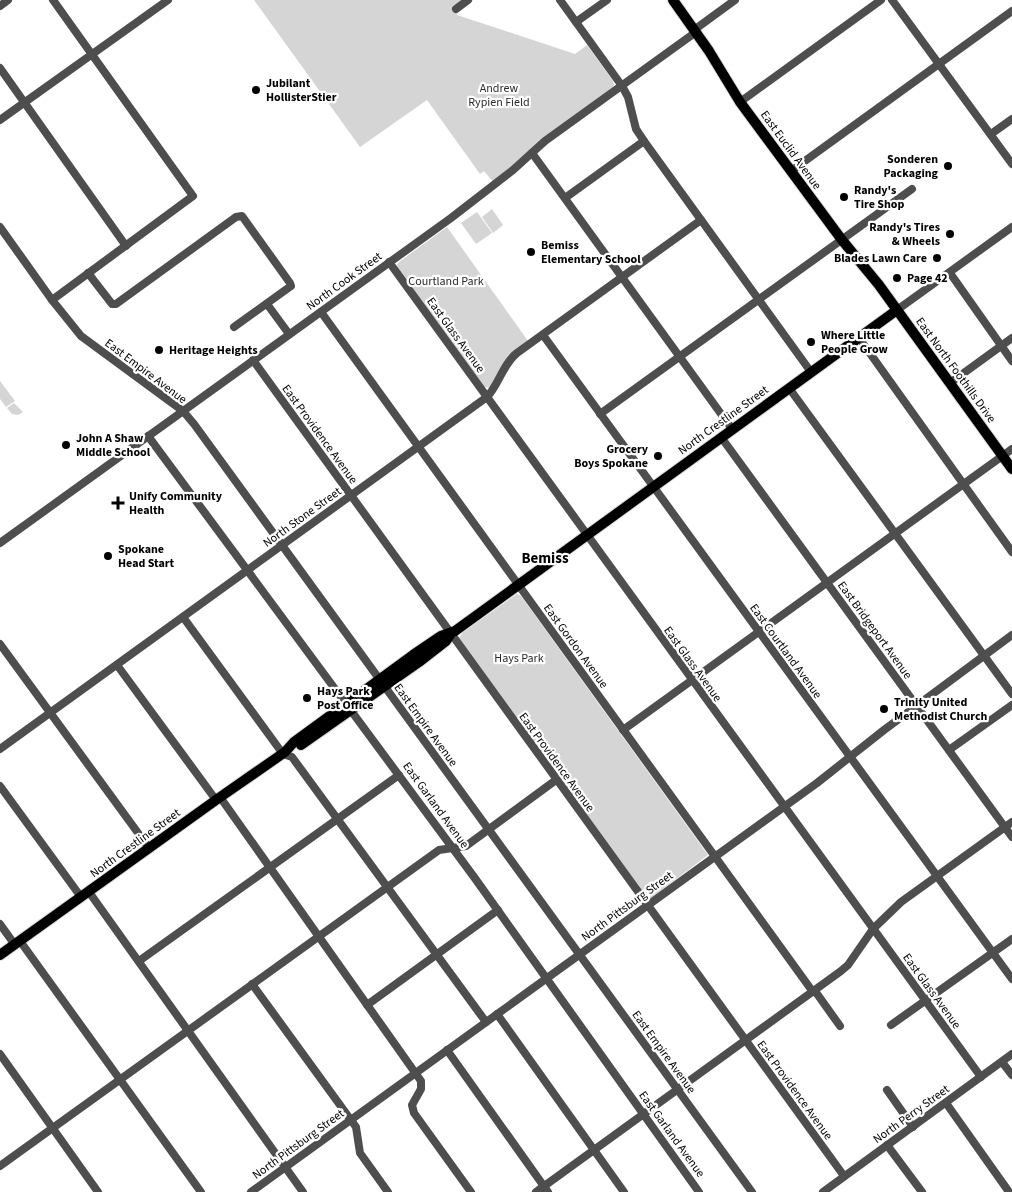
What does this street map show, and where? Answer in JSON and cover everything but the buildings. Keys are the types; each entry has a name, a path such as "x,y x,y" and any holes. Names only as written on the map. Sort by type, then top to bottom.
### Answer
{"main road":[{"name":"East Euclid Avenue","path":"673,0 740,102 842,240 897,310"},
{"name":"North Crestline Street","path":"0,955 284,753 294,742 382,683 441,636 450,634 897,310"},
{"name":"East North Foothills Drive","path":"897,310 1012,469"}],"street":[{"path":"0,6 8,0"},
{"path":"0,227 52,300 193,196 53,0"},
{"path":"0,120 168,0"},
{"path":"456,9 468,0"},
{"path":"560,0 622,86 628,97 636,129 644,141 811,372"},
{"path":"576,22 607,0"},
{"name":"North Cook Street","path":"0,543 491,188 545,141 622,86 735,0"},
{"path":"740,102 881,0"},
{"path":"892,0 1012,164"},
{"path":"791,171 1012,11"},
{"path":"0,68 126,246"},
{"path":"991,134 1012,119"},
{"path":"565,198 644,141"},
{"path":"532,153 732,429"},
{"path":"600,414 912,189"},
{"path":"88,273 112,304 116,304 236,217 242,216 291,286 234,327"},
{"name":"North Stone Street","path":"0,749 487,397 494,390 511,358 701,220"},
{"name":"North Crestline Street","path":"897,310 1012,227"},
{"name":"East Glass Avenue","path":"389,262 692,682 981,1077"},
{"path":"950,272 1012,361"},
{"name":"East Empire Avenue","path":"52,300 82,336 183,411 194,424 752,1192"},
{"path":"267,304 289,334"},
{"name":"East Gordon Avenue","path":"320,312 840,1026"},
{"name":"East Courtland Avenue","path":"543,335 1012,979"},
{"path":"859,338 1012,552"},
{"path":"950,384 1012,338"},
{"name":"East Providence Avenue","path":"253,360 844,1176"},
{"path":"789,388 1012,694"},
{"name":"East Garland Avenue","path":"148,436 453,848 699,1192"},
{"name":"East Bridgeport Avenue","path":"721,437 1012,837"},
{"path":"623,730 1012,449"},
{"path":"183,616 284,753 292,757 486,1022"},
{"name":"North Pittsburg Street","path":"251,1192 716,857 1012,635"},
{"path":"0,644 149,848"},
{"path":"117,665 270,868 416,1073 421,1081 421,1089 412,1104 414,1113 471,1192"},
{"path":"948,750 1012,705"},
{"path":"139,961 399,775"},
{"path":"0,1166 188,1032 387,886 439,850 466,846 556,780"},
{"path":"0,786 139,961 303,1192"},
{"path":"536,1192 546,1189 594,1149 814,992 848,965 873,929 903,900 1012,822"},
{"path":"367,1004 498,910"},
{"path":"0,924 18,943 121,1079 201,1192"},
{"path":"891,1025 1012,938"},
{"path":"252,984 356,1127 360,1153 388,1192"},
{"path":"497,1014 624,1192"},
{"path":"447,1050 546,1189"},
{"path":"0,1054 98,1192"},
{"name":"North Perry Street","path":"823,1192 834,1189 844,1176 1012,1054"},
{"path":"1002,1062 1012,1075"},
{"path":"887,1090 913,1126"},
{"path":"946,1103 1009,1192"},
{"path":"887,1145 922,1192"}],"green space":[{"name":"Andrew Rypien Field","path":"254,0 473,0 458,11 457,15 575,54 587,45 614,85 532,148 493,182 484,171 480,174 427,100 360,147"},
{"path":"492,209 503,225 493,233 482,217"},
{"path":"477,212 492,233 476,244 461,223"},
{"name":"Courtland Park","path":"447,227 528,341 490,388 481,386 398,270 397,265 399,262"},
{"path":"0,381 15,401 6,407 0,399"},
{"path":"14,403 23,412 18,415 12,414 7,408"},
{"name":"Hays Park","path":"517,594 521,596 708,855 651,898 646,898 459,638 463,632"}],"place":[{"name":"Jubilant HollisterStier","path":"256,90"},
{"name":"Sonderen Packaging","path":"948,166"},
{"name":"Randy's Tire Shop","path":"844,197"},
{"name":"Randy's Tires & Wheels","path":"950,234"},
{"name":"Bemiss Elementary School","path":"531,252"},
{"name":"Blades Lawn Care","path":"937,258"},
{"name":"Page 42","path":"897,278"},
{"name":"Where Little People Grow","path":"811,342"},
{"name":"Heritage Heights","path":"159,350"},
{"name":"John A Shaw Middle School","path":"66,445"},
{"name":"Grocery Boys Spokane","path":"658,456"},
{"name":"Unify Community Health","path":"118,503"},
{"name":"Spokane Head Start","path":"108,556"},
{"name":"Hays Park Post Office","path":"307,698"},
{"name":"Trinity United Methodist Church","path":"884,709"}],"district":[{"name":"Bemiss","path":"545,558"}]}
